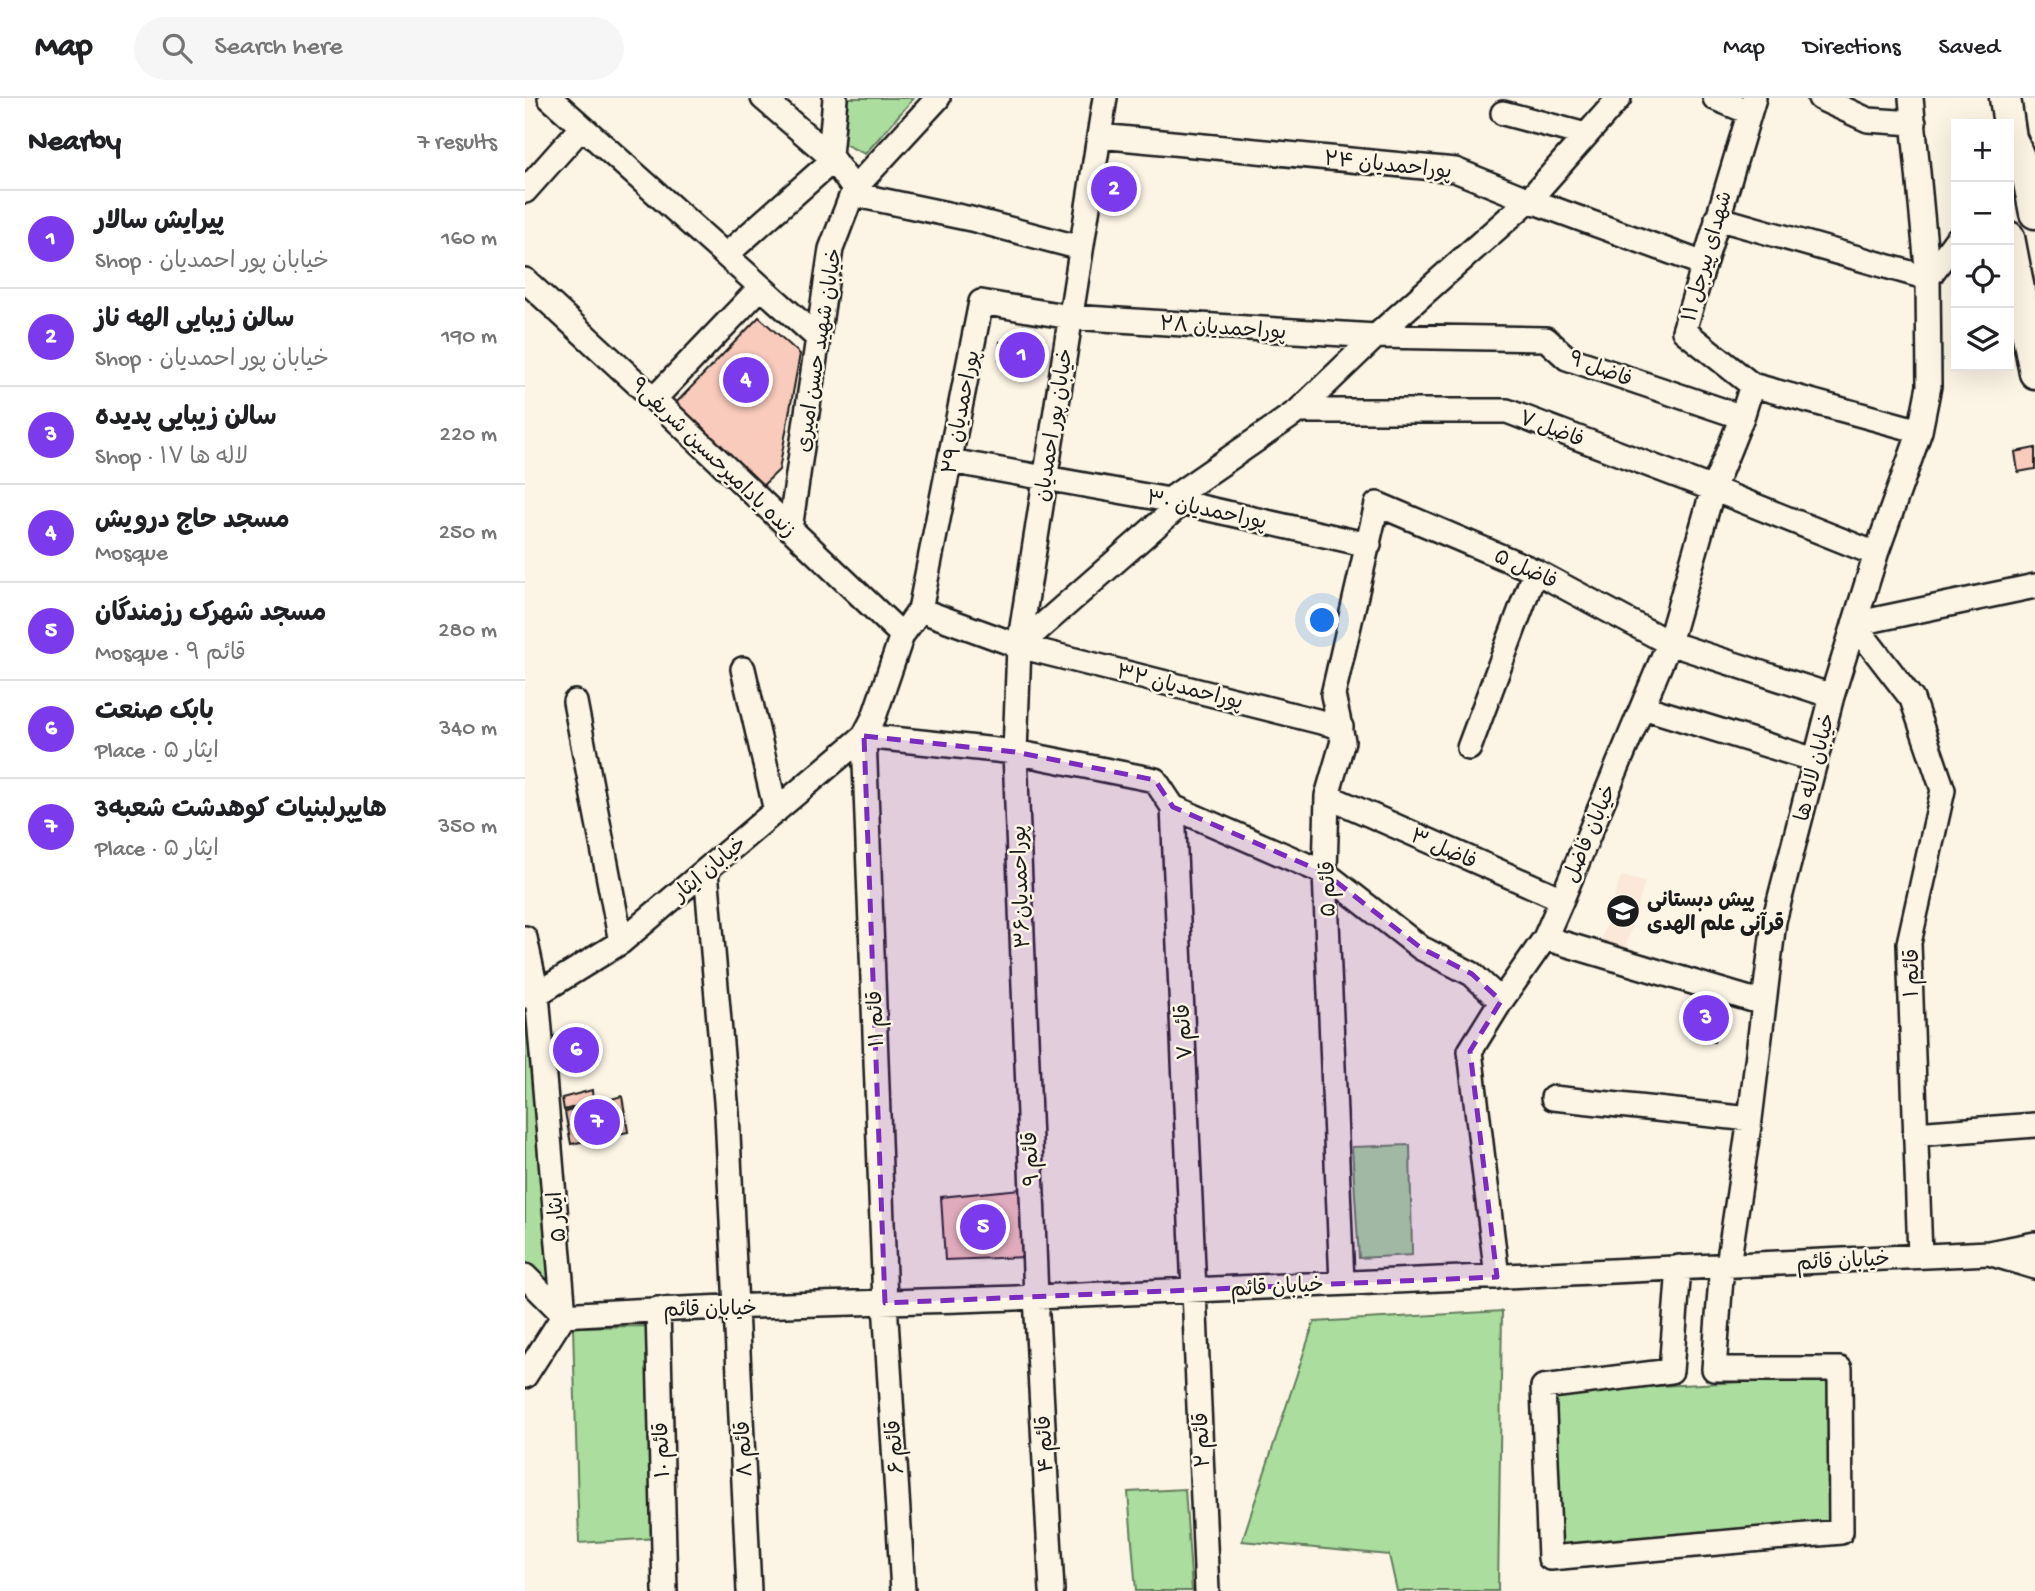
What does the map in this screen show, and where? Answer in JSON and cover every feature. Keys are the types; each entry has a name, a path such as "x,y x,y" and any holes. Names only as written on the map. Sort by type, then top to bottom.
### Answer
{"main road":[{"path":"2005,98 2007,119"},
{"path":"2014,150 2028,178 2035,213"},
{"path":"2011,245 2035,373"}],"street":[{"path":"550,98 818,338"},
{"path":"763,98 832,158 853,191 1081,248"},
{"path":"726,255 832,158 835,98"},
{"path":"853,191 938,98"},
{"name":"خیابان پور احمدیان","path":"1014,752 1019,646 1105,98"},
{"path":"1019,646 1175,501 1298,411 1376,336 1529,200 1619,98"},
{"path":"1715,98 1752,105"},
{"path":"1820,98 1868,120 1914,123"},
{"name":"خیابان لاله ها","path":"1679,1267 1671,1371 1543,1387 1550,1558 1841,1532 1840,1368 1714,1369 1725,1265 1750,1119 1774,921 1832,696 1876,554 1920,431 1929,386 1928,278 1911,98"},
{"name":"شهدای پیرجل ۱۱","path":"1752,105 1684,331 1752,385"},
{"path":"1503,113 1586,135"},
{"path":"525,191 582,127"},
{"name":"پوراحمدیان ۲۴","path":"1099,136 1455,170 1704,264"},
{"name":"خیابان شهید حسن امیری","path":"790,529 831,249 853,191"},
{"path":"1717,218 1928,278 1952,245"},
{"name":"زنده یادامیرحسین شریفی۹","path":"525,281 654,399 902,635"},
{"path":"654,399 761,287"},
{"name":"پوراحمدیان ۲۹","path":"921,610 981,302 1070,317"},
{"name":"پوراحمدیان ۲۸","path":"1070,317 1376,336"},
{"name":"فاضل ۹","path":"1376,336 1546,339 1567,358 1742,417"},
{"path":"1752,385 1920,431"},
{"name":"خیابان فاضل","path":"1497,1277 1470,1051 1545,938 1562,899 1669,643 1713,489 1752,385"},
{"name":"فاضل ۷","path":"1298,411 1507,411 1876,554"},
{"name":"پوراحمدیان ۳۰","path":"950,461 1175,501 1369,545"},
{"name":"فاضل ۵","path":"1377,504 1535,570 1669,643 1832,696"},
{"name":"قائم ۵","path":"1342,1283 1325,873 1327,796 1343,741 1333,695 1377,504"},
{"path":"1469,748 1535,570"},
{"path":"1854,624 2035,586"},
{"path":"921,610 902,635 869,726 1014,752"},
{"name":"پوراحمدیان ۳۲","path":"921,610 1019,646 1341,727"},
{"name":"قائم ۱","path":"1854,624 1912,699 1944,790 1909,943 1920,1256"},
{"path":"743,668 776,811"},
{"path":"575,702 621,942"},
{"path":"1643,707 1815,760"},
{"name":"خیابان ایثار","path":"531,995 621,942 776,811 869,726"},
{"name":"قائم ۱۱","path":"869,726 885,1303"},
{"name":"قائم ۷","path":"1014,752 1156,780 1173,807 1195,1290"},
{"name":"پوراحمدیان۳۶","path":"1014,752 1025,1021"},
{"name":"فاضل ۳","path":"1327,796 1562,899"},
{"path":"1173,807 1325,873 1421,948 1472,974 1501,1001"},
{"name":"قائم ۸","path":"706,871 727,1113 749,1591"},
{"name":"ایثار ۵","path":"525,938 564,1315"},
{"path":"1545,938 1763,1003"},
{"name":"قائم ۹","path":"1025,1021 1036,1297"},
{"path":"1553,1098 1750,1119"},
{"path":"1915,1133 2035,1125"},
{"path":"1989,1253 2035,1244"},
{"path":"1989,1253 2035,1267"},
{"name":"خیابان قائم","path":"564,1315 657,1309 885,1303 1497,1277 1989,1253"},
{"path":"525,1276 564,1315 525,1376"},
{"name":"قائم ۲","path":"1195,1290 1207,1591"},
{"name":"قائم ۴","path":"1036,1297 1052,1591"},
{"name":"قائم ۶","path":"885,1303 903,1591"},
{"name":"قائم ۱۰","path":"657,1309 665,1591"}],"highlighted area":[{"path":"864,736 1015,752 1155,780 1173,807 1325,873 1421,948 1472,974 1501,1001 1470,1051 1497,1277 885,1303"}],"shaded area":[{"name":"پیش دبستانی قرآنی علم الهدی","path":"1621,876 1645,882 1625,949 1601,940"}],"green space":[{"path":"848,98 914,98 865,154 844,144"},
{"path":"532,1001 555,1298 525,1268 525,1003"},
{"path":"1410,1145 1412,1255 1359,1258 1352,1147"},
{"path":"1502,1311 1498,1591 1397,1591 1389,1555 1242,1541 1314,1322"},
{"path":"652,1326 658,1538 579,1543 573,1327"},
{"path":"1832,1378 1833,1520 1797,1527 1559,1546 1551,1391"},
{"path":"1185,1489 1192,1591 1136,1591 1128,1492"}],"building":[{"path":"1099,174 1132,177 1128,204 1095,201"},
{"path":"759,317 800,354 779,470 759,489 673,406"},
{"path":"1000,342 1045,351 1042,369 999,360"},
{"path":"2035,448 2035,469 2018,472 2015,452"},
{"path":"1697,994 1725,1001 1714,1042 1687,1035"},
{"path":"591,1040 595,1055 560,1062 557,1044"},
{"path":"592,1090 593,1102 564,1110 562,1098"},
{"path":"622,1096 628,1132 571,1144 565,1112"},
{"path":"1020,1189 1026,1257 945,1260 941,1197"}],"place":[{"name":"سالن زیبایی الهه ناز","path":"1114,189"},
{"name":"پیرایش سالار","path":"1022,355"},
{"name":"مسجد حاج درویش","path":"746,380"},
{"name":"پیش دبستانی قرآنی علم الهدی","path":"1623,911"},
{"name":"سالن زیبایی پدیده","path":"1706,1018"},
{"name":"بابک صنعت","path":"576,1050"},
{"name":"هایپرلبنیات کوهدشت شعبه3","path":"597,1122"},
{"name":"مسجد شهرک رزمندگان","path":"983,1227"}]}
